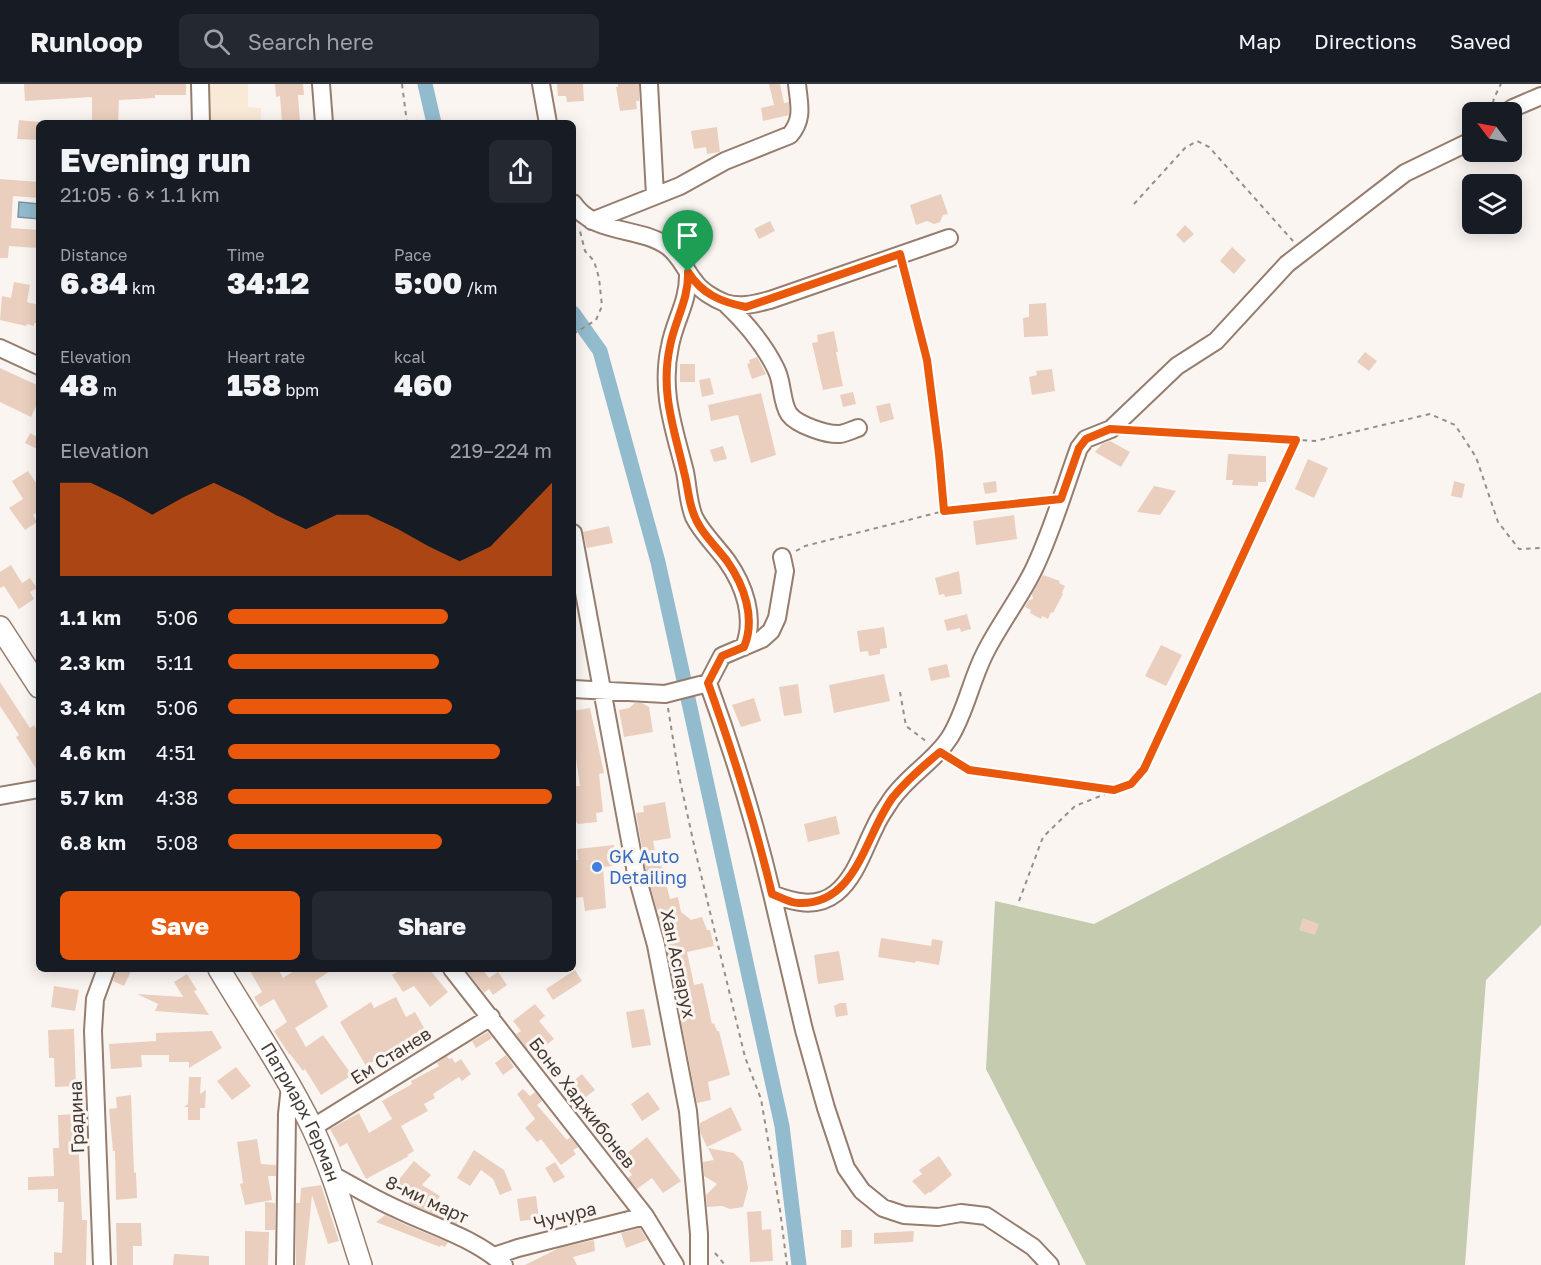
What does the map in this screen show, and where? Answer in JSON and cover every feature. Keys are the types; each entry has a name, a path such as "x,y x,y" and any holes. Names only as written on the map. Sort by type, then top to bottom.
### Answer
{"street":[{"path":"201,84 201,120"},
{"path":"321,84 324,120"},
{"path":"542,84 548,120"},
{"path":"649,84 655,195"},
{"path":"581,212 655,195 680,186 725,161 790,135 801,117 797,84"},
{"path":"1522,104 1541,96"},
{"path":"772,894 796,903 818,902 836,894 851,876 876,823 893,797 917,771 940,752 961,715 984,655 1032,573 1044,547 1079,448 1086,439 1110,429 1177,366 1216,341 1287,264 1405,173 1462,145"},
{"path":"581,212 653,239 668,247 680,259 696,284 725,303 756,337 777,370 788,413 801,424 838,434 858,428"},
{"path":"725,303 746,307 949,238"},
{"path":"688,272 689,287 669,354 665,382 670,419 694,516 728,563 746,601 750,614 750,627 744,647"},
{"path":"0,348 36,365"},
{"name":"Хан Аспарух","path":"576,548 636,873 656,945 688,1111 699,1234 699,1265"},
{"path":"782,557 785,571 777,618 771,631 762,639 722,656 708,683 731,746 757,833 804,1030 846,1168 862,1191 883,1208 904,1215 938,1217 961,1213 986,1216 1033,1247 1050,1265"},
{"path":"0,627 36,678"},
{"path":"576,689 664,694 708,683"},
{"path":"0,796 36,790"},
{"name":"Градина","path":"102,1265 93,1031 95,999 105,972"},
{"name":"Патриарх Герман","path":"221,972 290,1086 312,1128 331,1174 361,1265"},
{"name":"Боне Хаджибонев","path":"454,972 645,1216 675,1265"},
{"name":"Ем Станев","path":"312,1128 490,1017"},
{"path":"285,1265 287,1114 290,1086"},
{"name":"8-ми март","path":"331,1174 395,1209 465,1240 499,1260"},
{"name":"Чучура","path":"499,1260 518,1248 645,1216"}],"path":[{"path":"402,84 407,120"},
{"path":"1493,102 1501,84"},
{"path":"1134,204 1185,148 1197,141 1209,147 1303,252"},
{"path":"576,332 596,320 602,306 594,261 585,251 580,236 581,212"},
{"path":"900,254 927,360 944,511"},
{"path":"1110,429 1315,441 1430,414 1455,425 1476,457 1498,522 1519,549 1541,548"},
{"path":"1019,901 1043,837 1074,806 1131,784 1144,769 1296,440"},
{"path":"782,557 805,546 944,511 1061,499"},
{"path":"900,692 906,726 940,752 969,770 1114,790"},
{"path":"664,694 696,854 745,1057 761,1099 787,1265"}],"shaded area":[{"path":"202,84 248,84 248,107 261,108 261,120 203,120"}],"green space":[{"path":"1541,692 1541,925 1486,980 1465,1265 1086,1265 986,1069 995,901 1094,924"}],"water":[{"path":"19,202 36,204 36,219 18,217"}],"building":[{"path":"24,84 186,84 186,95 155,95 155,98 119,100 118,120 92,120 92,97 25,101"},
{"path":"275,84 303,84 304,95 298,95 300,120 282,120 280,96 276,97"},
{"path":"557,84 583,84 584,101 567,102 566,96 558,96"},
{"path":"618,84 639,84 637,109 620,111 616,87"},
{"path":"769,84 780,84 784,103 789,102 789,115 763,121 761,108 774,105"},
{"path":"19,120 36,122 36,140 17,139"},
{"path":"717,127 720,152 707,154 706,147 694,149 691,131"},
{"path":"0,179 36,182 36,198 13,196 11,228 36,230 36,248 9,246 8,258 0,258"},
{"path":"941,194 948,214 943,215 940,222 934,224 927,221 916,225 910,205"},
{"path":"770,221 775,231 759,239 754,229"},
{"path":"1185,225 1194,234 1184,243 1176,235"},
{"path":"1232,247 1246,260 1234,274 1220,261"},
{"path":"14,282 30,285 27,302 36,304 34,326 0,320 2,296 11,298"},
{"path":"1046,303 1048,336 1024,337 1023,318 1029,317 1029,304"},
{"path":"834,331 843,386 823,390 812,343 818,342 817,335"},
{"path":"1365,352 1377,361 1369,371 1357,362"},
{"path":"757,357 766,374 752,379 747,364 750,363 749,360"},
{"path":"680,364 695,364 695,382 680,382"},
{"path":"0,368 36,385 36,406 31,417 0,402"},
{"path":"1052,369 1055,391 1032,395 1029,377 1037,375 1036,371"},
{"path":"710,378 714,394 702,397 699,380"},
{"path":"853,392 856,404 843,407 840,395"},
{"path":"761,393 776,455 751,463 738,415 711,421 708,405"},
{"path":"890,403 894,419 880,423 876,406"},
{"path":"30,433 36,436 36,448 25,443"},
{"path":"1110,441 1130,452 1121,467 1095,452 1102,444"},
{"path":"723,446 727,459 714,462 710,450"},
{"path":"1228,454 1266,456 1266,482 1258,482 1258,486 1232,485 1233,480 1226,480"},
{"path":"1308,459 1328,468 1314,498 1295,489"},
{"path":"28,471 36,483 36,513 33,515 36,523 25,530 9,508 23,499 12,481"},
{"path":"996,481 997,492 985,494 983,483"},
{"path":"1454,481 1465,484 1462,498 1451,496"},
{"path":"1154,486 1176,491 1160,515 1137,512"},
{"path":"1014,515 1017,539 976,545 973,521"},
{"path":"609,526 613,543 587,548 583,532"},
{"path":"11,565 22,583 30,578 36,587 30,592 34,599 19,609 4,586 0,588 0,572"},
{"path":"959,571 962,594 945,597 944,594 939,595 935,578"},
{"path":"1043,575 1060,581 1059,583 1065,586 1063,594 1048,619 1042,616 1041,619 1025,607 1029,600 1033,599 1032,594"},
{"path":"967,614 971,629 961,632 960,628 947,631 944,620"},
{"path":"884,627 887,648 880,649 880,654 869,656 868,651 860,652 857,631"},
{"path":"1161,645 1182,655 1166,686 1145,676"},
{"path":"947,664 950,677 931,681 928,668"},
{"path":"884,674 890,701 834,713 829,685"},
{"path":"0,682 30,728 34,725 36,729 36,768 16,737 19,735 0,706"},
{"path":"798,684 802,713 784,716 779,687"},
{"path":"754,698 761,721 741,727 732,705"},
{"path":"635,703 642,703 649,707 653,732 624,737 619,710 629,708"},
{"path":"590,708 604,773 599,774 603,812 596,813 597,822 578,824 576,822 576,786 580,786 576,758 576,710"},
{"path":"665,802 671,838 653,841 658,865 661,864 670,899 678,897 681,912 691,920 702,917 707,930 710,930 714,946 687,952 694,985 703,983 712,1024 714,1023 719,1031 730,1075 708,1082 711,1100 697,1103 666,943 646,871 636,813 644,812 643,806"},
{"path":"836,816 840,834 808,842 804,824"},
{"path":"614,845 615,859 611,859 612,866 603,867 606,908 585,911 583,897 576,898 577,849"},
{"path":"1303,918 1319,924 1315,935 1299,930"},
{"path":"881,938 931,946 932,939 943,941 939,965 878,957"},
{"path":"839,951 844,980 818,984 814,955"},
{"path":"115,972 131,972 124,986 113,981"},
{"path":"251,972 280,972 283,978 292,972 328,972 315,981 328,1007 295,1028 306,1047 323,1035 352,1075 321,1095 305,1069 303,1071 289,1054 274,1031 287,1022 274,999 260,1007 254,997 262,992"},
{"path":"398,972 431,972 448,992 430,1007 414,986 403,992 392,975"},
{"path":"467,972 484,972 489,978 498,972 507,985 493,995 489,989 484,993"},
{"path":"572,972 576,972 582,981 553,1000 546,989"},
{"path":"187,974 197,990 194,991 209,1015 155,1011 158,1004 137,994 183,997 174,982"},
{"path":"54,986 79,990 75,1011 51,1007"},
{"path":"396,997 406,1017 415,1012 427,1033 366,1066 340,1022 371,1002 374,1008"},
{"path":"846,1003 848,1015 836,1017 834,1006"},
{"path":"535,1004 545,1016 539,1021 554,1039 536,1053 531,1046 527,1049 516,1034 521,1031 513,1021"},
{"path":"644,1009 651,1045 632,1048 626,1012"},
{"path":"74,1029 76,1086 55,1087 54,1058 49,1058 48,1030"},
{"path":"212,1031 222,1048 189,1068 189,1062 169,1062 169,1055 141,1055 142,1067 111,1069 109,1044 156,1041 156,1033"},
{"path":"488,1032 492,1038 476,1048 472,1041"},
{"path":"506,1055 514,1067 503,1075 495,1063"},
{"path":"447,1056 455,1063 461,1059 471,1074 462,1081 459,1077 433,1094 435,1098 424,1104 428,1111 401,1126 414,1151 407,1155 409,1156 366,1179 347,1143 340,1147 330,1129 359,1113 369,1133 392,1119 382,1101 412,1084 411,1081 439,1066 437,1063"},
{"path":"236,1067 251,1086 232,1100 217,1081"},
{"path":"582,1074 595,1090 578,1103 565,1087"},
{"path":"189,1077 201,1077 200,1094 206,1090 205,1108 200,1108 200,1120 188,1120 188,1107 184,1107 188,1104"},
{"path":"523,1089 530,1096 535,1092 542,1101 537,1105 567,1140 570,1137 578,1147 573,1150 576,1154 561,1165 541,1139 537,1142 525,1128 535,1119 517,1094"},
{"path":"648,1092 660,1109 642,1121 631,1104"},
{"path":"131,1095 137,1198 116,1200 115,1151 113,1151 109,1109 117,1108 116,1097"},
{"path":"731,1107 742,1130 707,1147 700,1132 700,1123"},
{"path":"77,1114 82,1220 87,1220 86,1265 54,1265 54,1252 62,1253 64,1202 58,1202 58,1189 28,1190 28,1177 54,1176 53,1148 59,1148 58,1115"},
{"path":"647,1137 681,1181 663,1193 652,1178 637,1189 628,1178 632,1175 620,1159"},
{"path":"257,1139 261,1164 276,1165 276,1176 268,1176 272,1200 245,1205 240,1184 243,1183 237,1142"},
{"path":"708,1148 734,1153 743,1162 748,1188 743,1207 730,1209 722,1206 707,1207 706,1195 717,1184 704,1176 703,1162 714,1160"},
{"path":"474,1150 504,1170 512,1190 500,1195 493,1179 481,1170 470,1186 457,1178"},
{"path":"939,1156 952,1175 925,1195 912,1181 922,1174 919,1170"},
{"path":"414,1161 431,1175 422,1185 440,1196 436,1202 462,1214 457,1224 408,1203 412,1197 396,1183"},
{"path":"555,1162 565,1177 554,1183 545,1168"},
{"path":"321,1185 339,1241 328,1244 312,1195 305,1265 296,1265 296,1203 300,1203 301,1188"},
{"path":"536,1196 539,1219 520,1221 517,1199"},
{"path":"265,1202 275,1203 275,1230 265,1230"},
{"path":"761,1211 762,1230 771,1229 773,1261 750,1262 747,1212"},
{"path":"385,1215 448,1242 445,1247 441,1245 440,1247 376,1222"},
{"path":"116,1223 141,1223 142,1246 133,1246 133,1265 117,1265"},
{"path":"640,1228 647,1240 626,1248 621,1233"},
{"path":"841,1230 852,1230 852,1247 841,1248"},
{"path":"245,1231 269,1232 268,1265 245,1265"},
{"path":"914,1231 913,1242 874,1244 874,1233"},
{"path":"594,1240 595,1251 573,1257 577,1265 525,1265 559,1248"},
{"path":"174,1254 209,1256 209,1265 173,1265"}],"waterway":[{"path":"425,84 433,120"},
{"path":"576,317 600,351 658,562 782,1126 799,1265"}],"place":[{"name":"GK Auto Detailing","path":"597,867"}],"route":[{"path":"900,254 927,360 944,511 1061,499 1079,448 1086,439 1110,429 1296,440 1144,769 1131,784 1114,790 969,770 940,752 917,771 893,797 876,823 851,876 836,894 818,902 796,903 772,894 757,833 731,746 708,683 722,656 744,647 750,627 750,614 728,563 694,516 670,419 665,382 670,345 689,287 688,272 696,284 710,295 725,303 746,307 900,254"}]}
